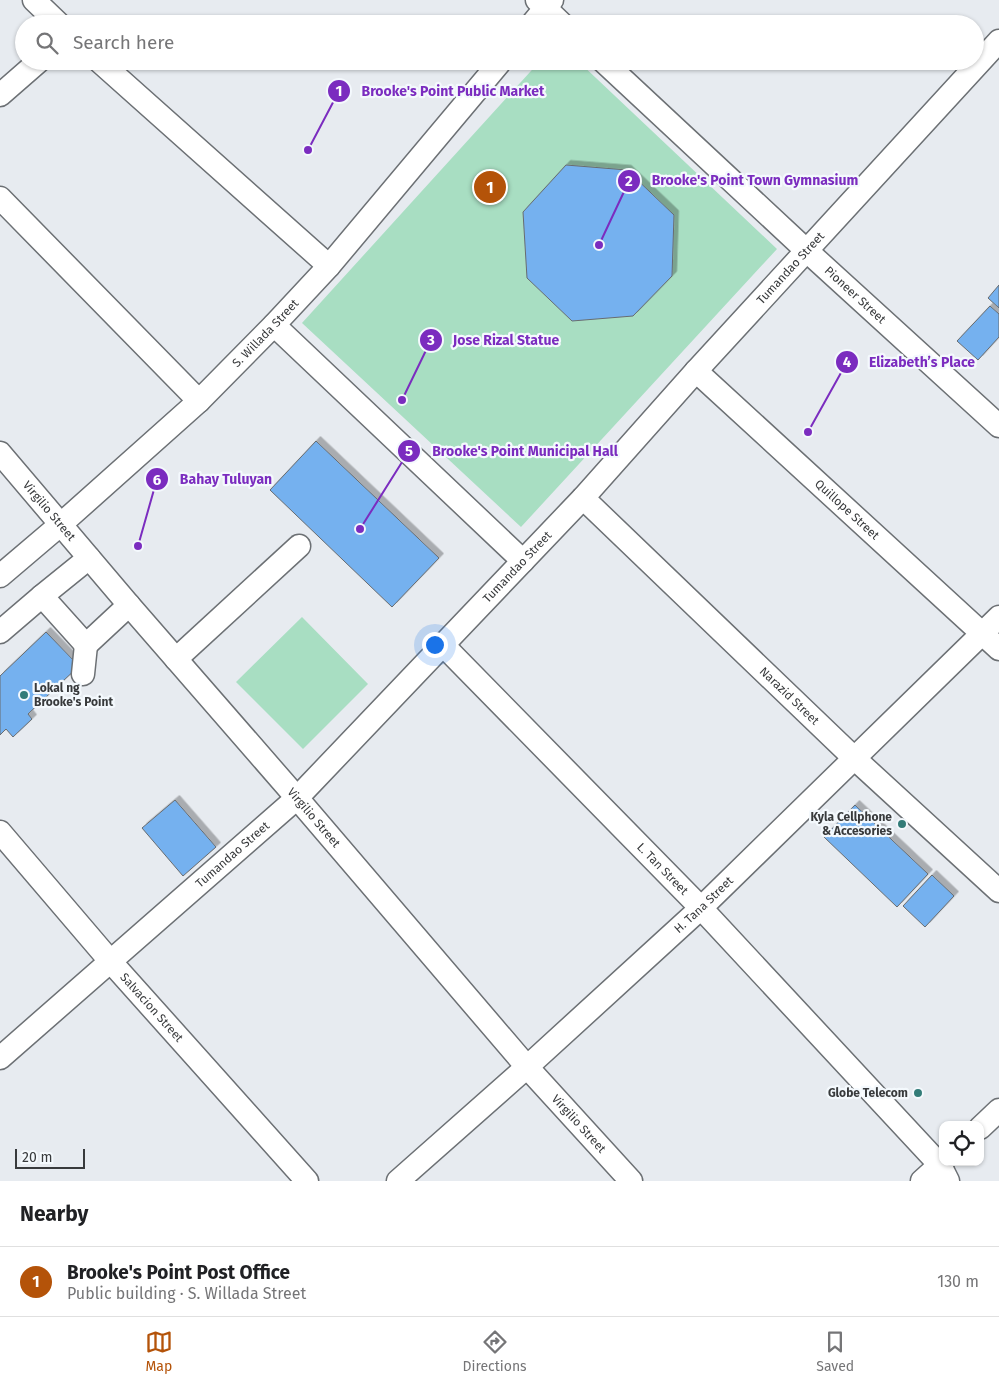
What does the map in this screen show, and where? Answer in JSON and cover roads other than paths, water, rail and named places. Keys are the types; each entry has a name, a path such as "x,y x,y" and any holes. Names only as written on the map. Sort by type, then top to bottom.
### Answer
{"street":[{"path":"34,0 50,15"},
{"name":"Tumandao Street","path":"984,57 999,41"},
{"path":"0,95 29,70"},
{"path":"110,70 329,266"},
{"name":"S. Willada Street","path":"0,576 199,401 274,325 329,266 493,70"},
{"name":"Pioneer Street","path":"613,70 807,251 997,421"},
{"name":"Tumandao Street","path":"0,1058 296,798 583,498 696,371 972,70"},
{"path":"0,198 199,401"},
{"path":"274,325 523,561"},
{"name":"Quillope Street","path":"696,371 999,649"},
{"name":"Virgilio Street","path":"0,453 527,1067 631,1181"},
{"name":"Narazid Street","path":"583,498 854,758 999,891"},
{"path":"176,660 299,546"},
{"path":"0,632 89,558"},
{"path":"42,596 86,645"},
{"path":"82,674 86,645 129,605"},
{"name":"H. Tana Street","path":"398,1181 527,1067 701,908 999,617"},
{"name":"L. Tan Street","path":"442,644 701,908 944,1169"},
{"name":"Salvacion Street","path":"0,832 111,962 307,1181"},
{"path":"984,1124 999,1110"},
{"path":"922,1181 944,1169"}],"place":[{"name":"Brooke's Point Public Market","path":"308,150"},
{"name":"Brooke's Point Post Office","path":"490,187"},
{"name":"Brooke's Point Town Gymnasium","path":"599,245"},
{"name":"Jose Rizal Statue","path":"402,400"},
{"name":"Elizabeth’s Place","path":"808,432"},
{"name":"Brooke's Point Municipal Hall","path":"360,529"},
{"name":"Bahay Tuluyan","path":"138,546"},
{"name":"Lokal ng Brooke's Point","path":"24,695"},
{"name":"Kyla Cellphone & Accesories","path":"902,824"},
{"name":"Globe Telecom","path":"918,1093"}]}
